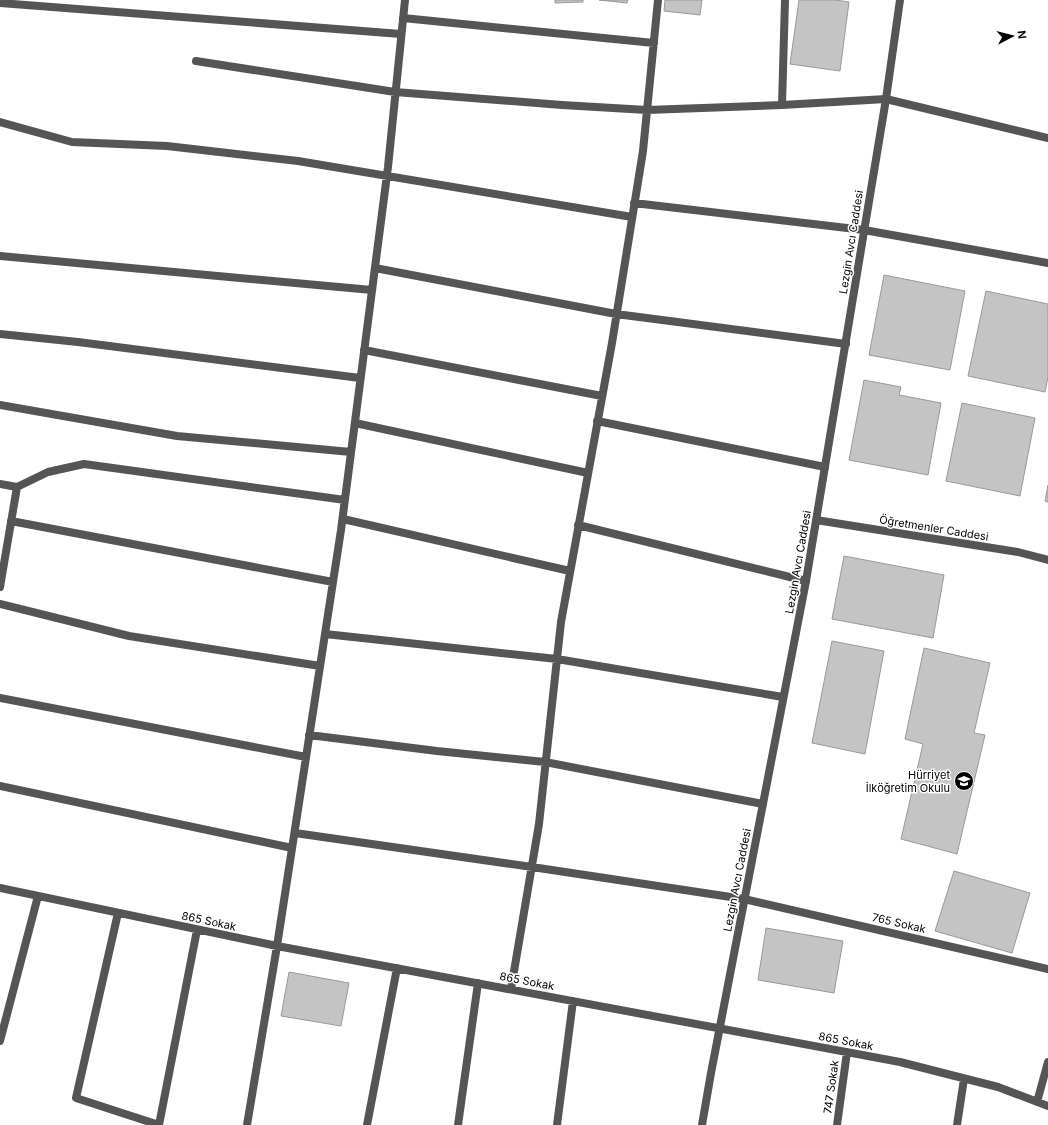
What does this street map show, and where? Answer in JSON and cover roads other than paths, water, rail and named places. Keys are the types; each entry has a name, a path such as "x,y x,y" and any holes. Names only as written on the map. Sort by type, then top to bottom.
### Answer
{"street":[{"path":"247,1125 277,946 343,519 387,175 405,0"},
{"path":"512,990 539,824 561,622 602,396 643,151 658,0"},
{"path":"782,105 785,0"},
{"name":"Lezgin Avcı Caddesi","path":"702,1125 806,581 886,99 900,0"},
{"path":"0,3 401,34"},
{"path":"403,18 654,43"},
{"path":"196,61 395,92 647,110 782,105 886,99 1048,138"},
{"path":"0,122 72,142 167,146 298,161 632,217"},
{"path":"634,203 864,230 1048,263"},
{"path":"0,256 372,290"},
{"path":"375,268 616,314 846,344"},
{"path":"0,334 78,342 360,378"},
{"path":"364,350 602,396"},
{"path":"0,405 178,436 351,452"},
{"path":"597,421 825,467"},
{"path":"354,424 588,473"},
{"path":"0,484 17,487 48,472 84,464 345,500"},
{"path":"0,587 1,572 17,487"},
{"path":"343,519 570,571"},
{"name":"Öğretmenler Caddesi","path":"816,520 1018,552 1048,560"},
{"path":"11,521 333,582"},
{"path":"578,526 806,581"},
{"path":"0,604 129,636 320,666"},
{"path":"325,634 557,659 783,697"},
{"path":"0,698 306,757"},
{"path":"310,735 437,751 545,762 763,804"},
{"path":"0,786 292,848"},
{"name":"765 Sokak","path":"295,832 744,899 1048,969"},
{"name":"865 Sokak","path":"0,888 277,946 900,1062 998,1087 1048,1106"},
{"path":"0,1042 38,896"},
{"path":"118,913 76,1098 159,1125 197,930"},
{"path":"367,1125 397,968"},
{"path":"458,1125 478,983"},
{"path":"557,1125 572,1001"},
{"name":"747 Sokak","path":"837,1125 847,1052"},
{"path":"1037,1102 1048,1062"},
{"path":"957,1125 964,1079"}],"place":[{"name":"Hürriyet İlköğretim Okulu","path":"964,781"}]}
